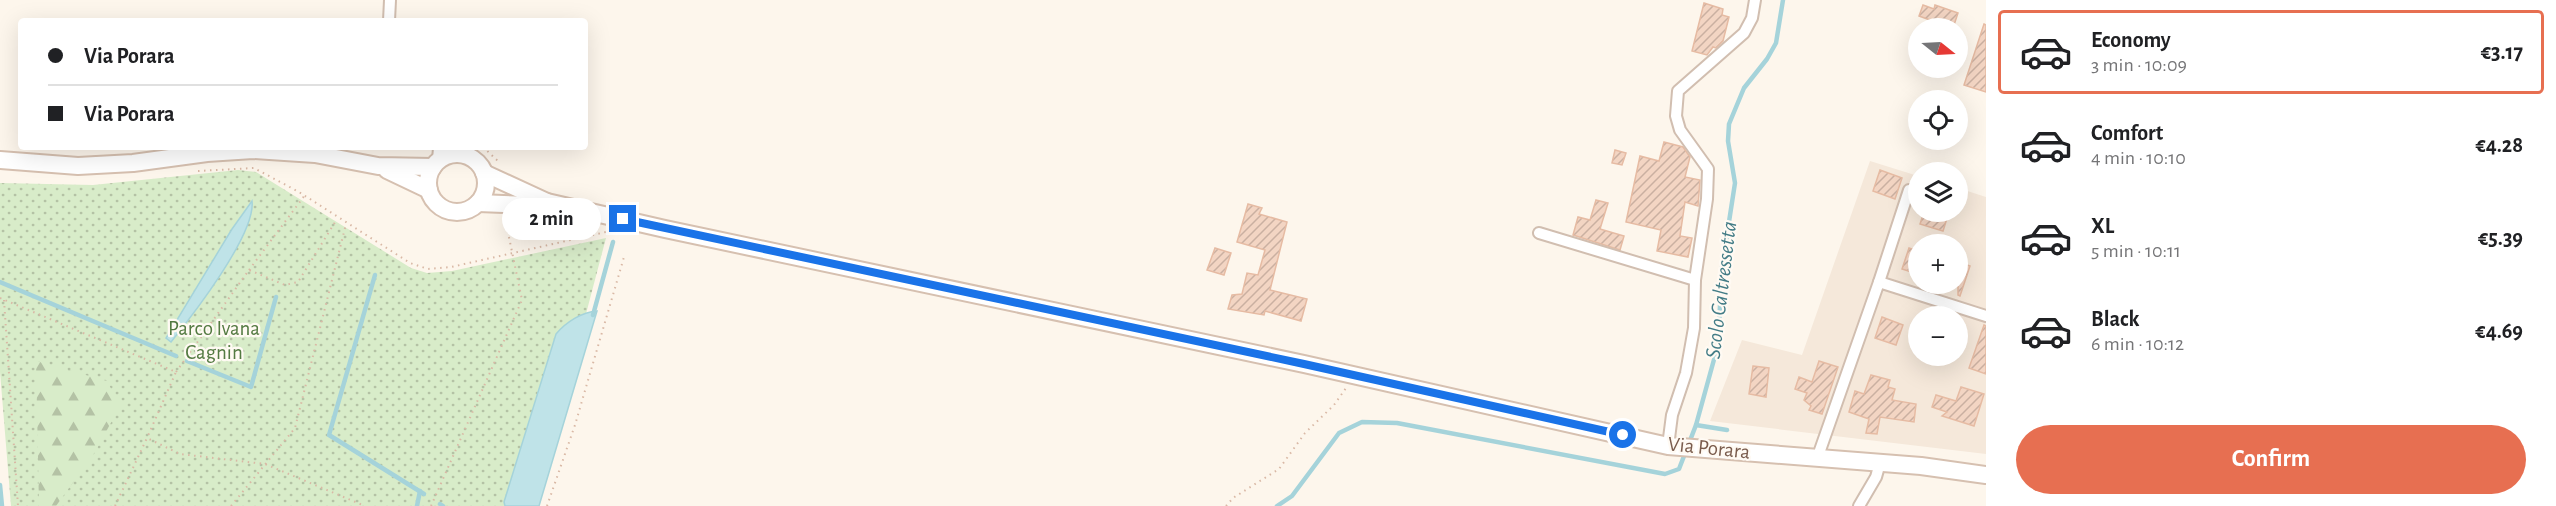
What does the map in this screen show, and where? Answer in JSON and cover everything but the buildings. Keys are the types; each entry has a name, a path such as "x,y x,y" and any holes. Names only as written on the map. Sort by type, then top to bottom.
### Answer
{"street":[{"path":"389,18 390,0"},
{"path":"1674,447 1672,415 1686,373 1694,328 1695,280 1707,199 1708,169 1680,130 1676,116 1678,92 1744,33 1752,18 1755,0"},
{"name":"Via Porara","path":"2,160 78,166 133,164 207,153 253,150 315,154 378,166 429,190 434,201 446,210 466,211 478,203 529,205 546,202"},
{"name":"Via Porara","path":"378,166 437,158 461,151 478,163 484,173 546,202 1349,374 1674,447 1818,456 1986,475"},
{"path":"429,190 428,182 437,158"},
{"path":"478,203 485,189 484,173"},
{"path":"1818,456 1908,193"},
{"path":"1539,233 1695,280"},
{"path":"1879,282 1986,316"},
{"path":"1858,506 1875,477 1880,463"}],"path":[{"path":"486,150 500,163"},
{"path":"194,171 254,168 305,195 346,224 410,263 428,269 451,267 613,232"},
{"path":"115,506 176,372 305,195"},
{"path":"431,506 522,300 503,212"},
{"path":"249,270 285,285 298,282 337,218"},
{"path":"231,506 295,428 346,224"},
{"path":"547,506 575,425 624,257"},
{"path":"0,298 176,372"},
{"path":"4,300 18,506"},
{"path":"1226,506 1233,498 1279,469 1315,421 1341,397 1349,374"},
{"path":"147,438 180,454 265,464 365,506"}],"shaded area":[{"path":"1870,161 1908,173 1908,222 1968,222 1968,191 1986,197 1986,454 1710,421 1742,340 1802,355"}],"green space":[{"name":"Parco Ivana Cagnin","path":"238,170 256,172 411,268 427,273 452,271 606,238 582,329 525,506 11,506 0,372 0,183 93,185"},
{"path":"36,361 107,381 120,406 95,452 56,506 39,506"}],"water":[{"path":"252,201 251,215 234,253 207,295 171,342 166,338 232,229"},
{"path":"597,311 539,506 505,506 504,502 556,334 575,318"}],"waterway":[{"name":"Scolo Caltressetta","path":"1277,506 1292,496 1339,433 1362,422 1397,423 1665,474 1679,469 1696,425 1718,345 1722,267 1735,183 1728,141 1729,124 1744,88 1767,59 1776,43 1783,0"},
{"path":"593,315 613,242"},
{"path":"375,275 329,435 424,494"},
{"path":"0,282 176,356"},
{"path":"187,361 251,387 276,297"},
{"path":"1696,425 1727,430"},
{"path":"0,485 2,506"},
{"path":"417,506 420,491"}],"route":[{"path":"623,219 1304,364 1623,435"}]}
